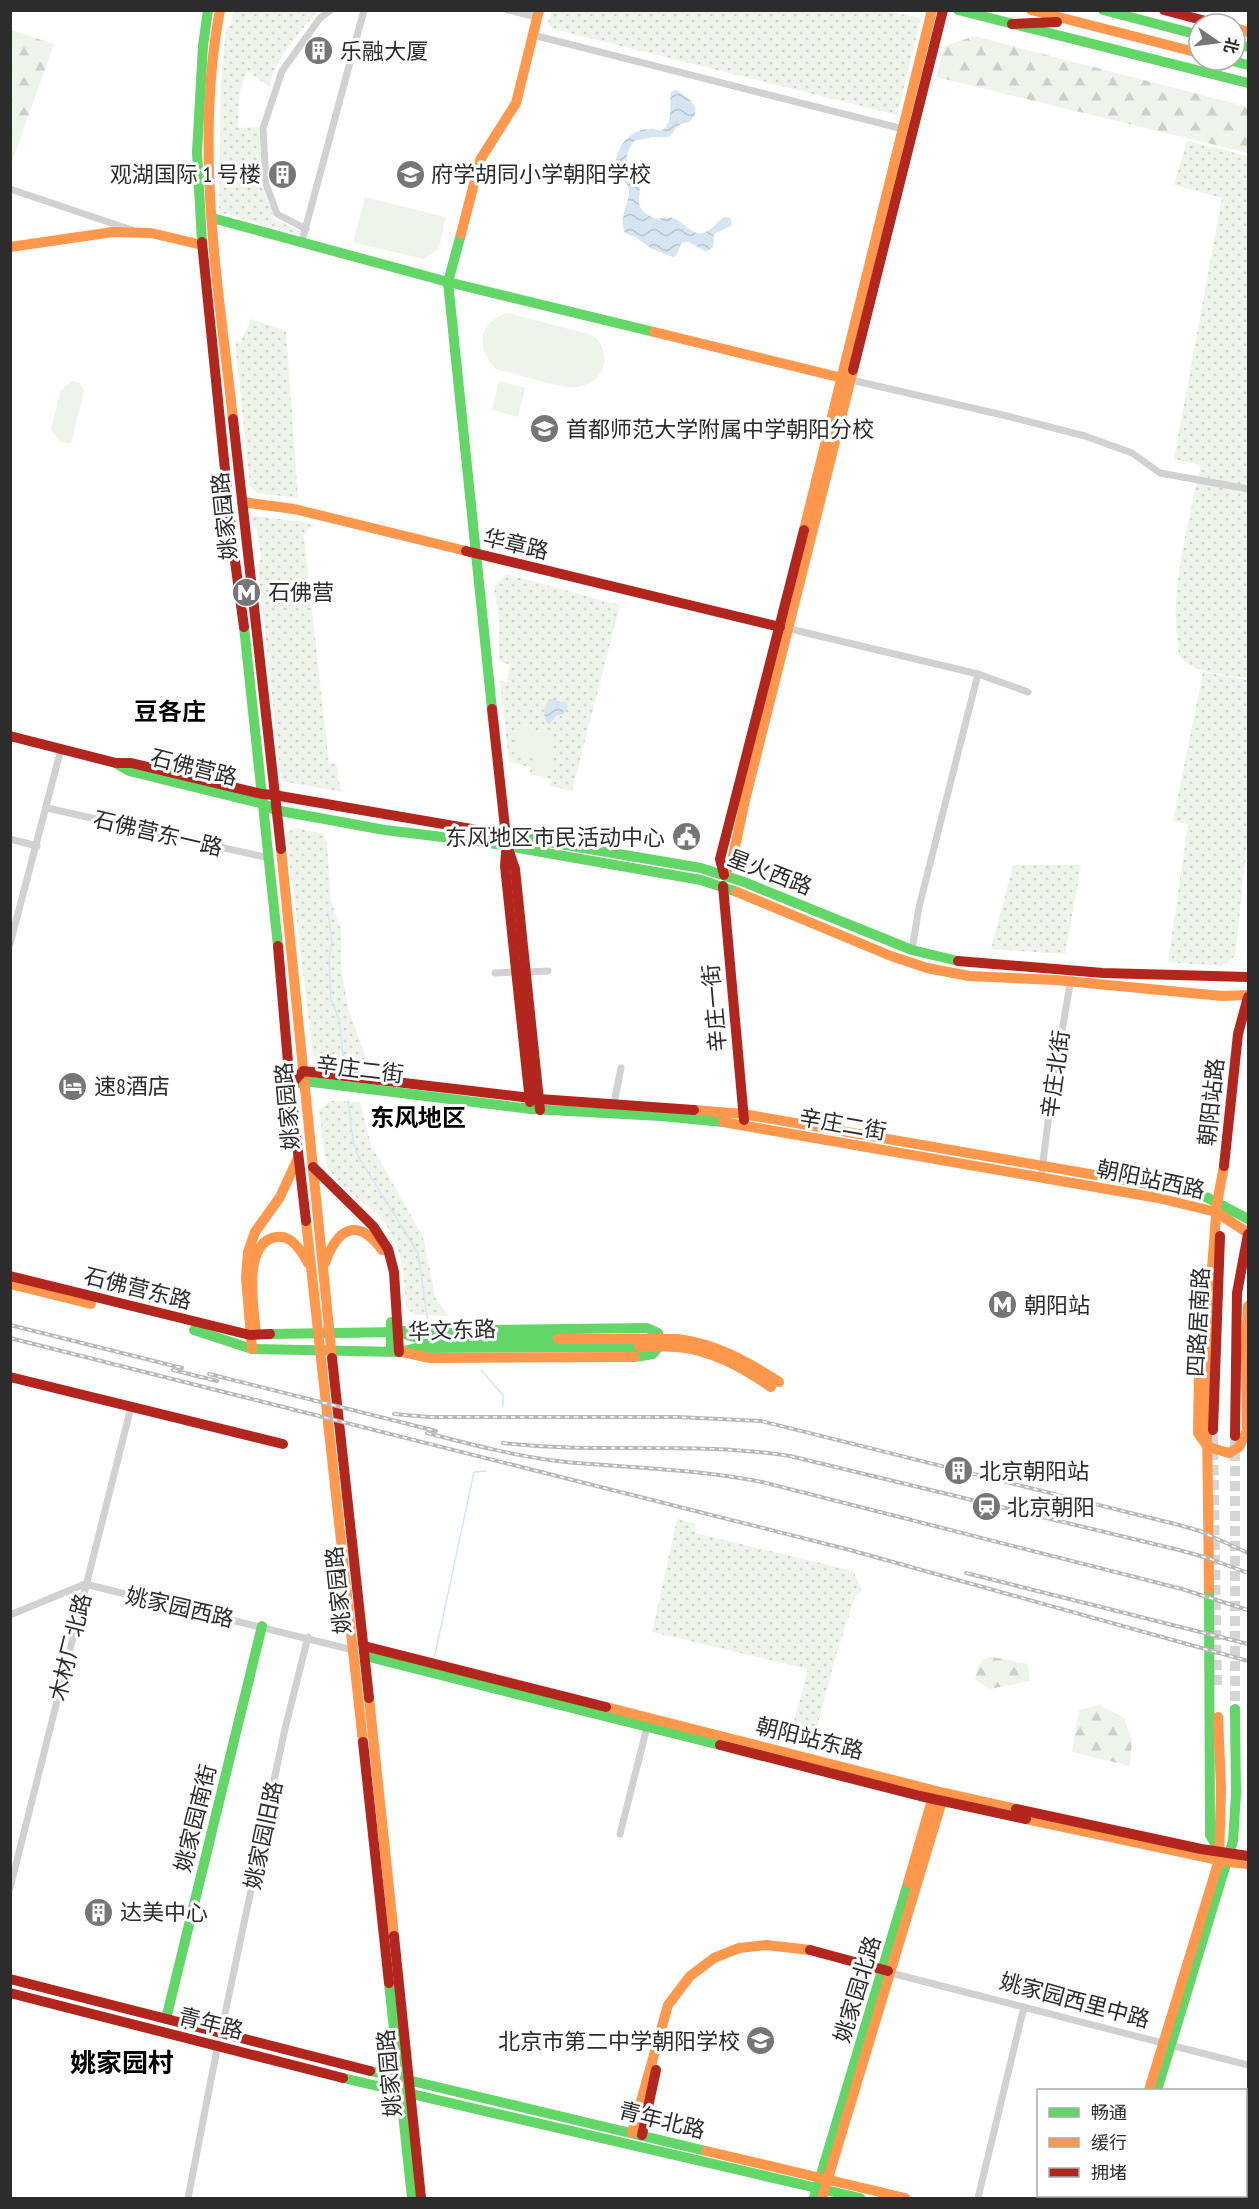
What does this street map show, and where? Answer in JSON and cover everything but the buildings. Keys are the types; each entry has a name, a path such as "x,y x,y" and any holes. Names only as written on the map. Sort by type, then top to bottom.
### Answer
{"main road":[{"name":"姚家园路","path":"208,10 202,57 197,152 202,248 232,539 266,798 275,810 324,1266 360,1651"},
{"name":"姚家园路","path":"220,10 213,47 210,92 208,167 212,218 242,502 269,858 290,1086 399,1976 412,2199"},
{"path":"847,379 932,10"},
{"path":"847,379 944,10"},
{"path":"957,10 1248,83"},
{"path":"1031,10 1187,50"},
{"path":"1103,10 1187,32"},
{"path":"1164,10 1187,16"},
{"path":"535,1104 520,972 515,869 505,833 448,282 480,160 516,103 538,14"},
{"path":"1011,24 1073,21"},
{"path":"212,218 448,282 847,379"},
{"path":"10,247 113,232 151,232 202,248"},
{"name":"辛庄一街","path":"745,1126 724,880 720,859 784,628 847,379"},
{"name":"华章路","path":"242,502 294,509 784,628"},
{"name":"石佛营路","path":"10,736 116,763 129,771 266,798"},
{"name":"星火西路","path":"266,798 505,833 701,868 891,956 927,968 969,976 1248,977"},
{"name":"星火西路","path":"275,810 385,830 507,846 701,880 724,880 912,950 962,962 1222,996 1248,996"},
{"name":"朝阳站路","path":"1216,1208 1222,1184 1238,1034 1248,996"},
{"name":"辛庄二街","path":"290,1086 304,1076 745,1126 1041,1178"},
{"name":"辛庄二街","path":"535,1104 614,1103 743,1114 1043,1166"},
{"path":"253,1334 246,1278 248,1251 255,1232 280,1197 298,1158"},
{"name":"朝阳站西路","path":"1043,1166 1166,1187 1206,1197 1216,1208 1248,1233"},
{"path":"312,1167 383,1238 393,1265 394,1333 395,1352 430,1358 640,1357 653,1354 659,1346 658,1333 647,1328 394,1333"},
{"name":"朝阳站西路","path":"1041,1178 1216,1208 1248,1219"},
{"path":"1216,1208 1206,1346 1211,1784 1209,1835 1224,1857"},
{"name":"四路居南路","path":"1213,1435 1221,1246 1216,1208"},
{"path":"324,1266 337,1238 346,1232 357,1231 369,1234 383,1251 387,1264 394,1333"},
{"path":"1235,1436 1237,1293 1248,1233"},
{"path":"254,1349 252,1275 258,1248 270,1239 290,1240 300,1250 311,1269"},
{"name":"石佛营东路","path":"10,1276 253,1334"},
{"name":"石佛营东路","path":"10,1284 203,1332 254,1349"},
{"path":"1200,1309 1198,1433 1208,1447 1229,1454 1239,1447 1247,1431 1248,1306"},
{"name":"华文东路","path":"253,1334 394,1333 417,1338 654,1343"},
{"path":"654,1343 698,1341 724,1349 775,1384"},
{"name":"华文东路","path":"254,1349 395,1352 417,1348 654,1343"},
{"path":"10,1377 283,1444"},
{"name":"姚家园南街","path":"166,2019 262,1626"},
{"name":"朝阳站东路","path":"360,1651 938,1795 1248,1864"},
{"path":"1217,1686 1224,1857"},
{"path":"1157,2089 1168,2044 1224,1857 1233,1841 1236,1794 1235,1709"},
{"name":"姚家园北路","path":"821,2189 938,1795"},
{"name":"朝阳站东路","path":"1224,1857 1248,1856"},
{"name":"姚家园西里中路","path":"637,2134 671,2013 680,1998 706,1970 737,1956 761,1951 785,1950 886,1972"},
{"name":"青年路","path":"10,1979 405,2079"},
{"name":"青年路","path":"10,1993 218,2044 406,2094"},
{"path":"1150,2089 1168,2044"},
{"name":"青年北路","path":"405,2079 637,2134 821,2189 905,2199"},
{"path":"442,2102 441,2091 446,2089"},
{"name":"姚家园路","path":"406,2094 421,2199"},
{"name":"青年北路","path":"406,2094 860,2199"}],"street":[{"path":"306,229 277,214 266,184 263,128 282,71 320,18 331,10"},
{"path":"303,242 364,10"},
{"path":"508,10 538,14"},
{"path":"533,35 903,129"},
{"path":"10,189 137,232"},
{"path":"847,379 1085,436 1132,453 1160,474 1248,489"},
{"path":"784,628 978,674 1028,692"},
{"path":"912,950 919,907 978,674"},
{"path":"11,940 61,749"},
{"name":"石佛营东一路","path":"47,808 269,858"},
{"path":"10,839 37,846"},
{"path":"495,973 548,971"},
{"name":"辛庄北街","path":"1041,1178 1053,1082 1072,976"},
{"path":"614,1103 621,1068"},
{"name":"木材厂北路","path":"10,1888 131,1407"},
{"path":"10,1615 86,1584"},
{"name":"姚家园西路","path":"86,1584 360,1651"},
{"name":"姚家园旧路","path":"221,2032 284,1733 308,1637"},
{"path":"620,1834 648,1722"},
{"name":"姚家园西里中路","path":"886,1972 1248,2065"},
{"path":"978,2199 1024,2007"},
{"path":"188,2199 218,2044"}],"green space":[{"path":"881,10 921,18 897,115 553,29 548,23 551,11"},
{"path":"233,11 318,11 282,57 270,87 247,71 239,95 238,128 259,127 262,186 275,220 300,231 300,235 219,212 221,79 226,29 231,25"},
{"path":"10,30 54,44 11,164"},
{"path":"974,36 1248,107 1248,153 936,77 945,46"},
{"path":"1187,141 1248,156 1248,678 1201,670 1185,662 1178,649 1176,600 1178,577 1201,465 1174,459 1222,198 1174,185"},
{"path":"365,197 446,217 439,249 423,259 353,242"},
{"path":"507,313 592,336 598,341 603,351 604,362 598,377 589,384 570,387 496,369 485,353 483,337 490,323"},
{"path":"251,319 286,331 298,498 257,493 250,486 235,341 241,342"},
{"path":"72,381 80,383 84,391 71,444 59,441 51,429 61,390"},
{"path":"499,381 525,388 518,417 492,410"},
{"path":"252,517 303,522 314,526 308,529 304,537 329,764 336,763 343,792 286,782 281,778 258,566 261,559 257,530 253,526"},
{"path":"506,574 620,605 572,791 550,786 551,779 530,774 530,767 509,762 500,681 507,682 510,665 499,661 499,620 494,587"},
{"path":"1203,672 1248,680 1248,835 1235,956 1222,966 1168,962 1188,824 1173,821"},
{"path":"516,726 531,726 532,734 551,733 554,772 534,773 533,755 517,756"},
{"path":"297,828 324,834 327,845 331,902 341,928 341,967 348,1008 369,1066 320,1061 313,1055 286,832"},
{"path":"1013,865 1081,865 1065,954 991,949"},
{"path":"329,1101 360,1102 371,1145 423,1237 436,1300 449,1316 415,1315 406,1307 401,1260 388,1227 373,1210 342,1185 326,1161 319,1111"},
{"path":"677,1519 696,1524 695,1533 853,1571 862,1590 855,1597 836,1655 811,1750 788,1744 808,1669 652,1632"},
{"path":"992,1657 1028,1664 1030,1681 990,1689 975,1680 977,1668 983,1659"},
{"path":"1100,1705 1123,1717 1132,1739 1130,1766 1072,1752 1079,1710"}],"water":[{"path":"676,90 695,106 696,111 691,120 677,127 669,137 653,137 634,141 629,149 628,164 637,176 640,187 639,205 645,213 652,217 672,218 696,233 706,232 725,217 730,218 732,225 714,234 713,247 706,252 689,242 683,242 676,256 673,257 652,249 625,233 623,218 629,188 617,169 616,159 628,137 645,129 665,128 670,116 671,92"},
{"path":"550,699 566,703 568,707 562,715 557,715 549,724 546,722 544,713"}],"waterway":[{"path":"328,912 332,942 329,959 331,1000 339,1019 345,1071"},
{"path":"348,1100 353,1141 358,1156 418,1253 428,1323"},
{"path":"481,1370 503,1395 503,1407"},
{"path":"434,1659 474,1472 486,1471"}],"tunnel":[{"path":"1213,1435 1217,1686"},
{"path":"1235,1436 1235,1709"}],"railway":[{"path":"10,1325 182,1368"},
{"path":"10,1338 850,1550 1248,1661"},
{"path":"173,1370 217,1381"},
{"path":"209,1374 436,1431"},
{"path":"394,1414 429,1417 678,1417 761,1421 1179,1525 1200,1531 1248,1553"},
{"path":"427,1433 548,1460 689,1472 762,1482 1182,1589 1248,1610"},
{"path":"503,1443 575,1448 718,1449 790,1456 1179,1550 1248,1573"},
{"path":"966,1573 1248,1644"}],"traffic: fast":[{"path":"202,242 197,152 203,46 208,10"},
{"path":"958,10 1248,83"},
{"path":"1103,10 1187,32"},
{"path":"212,218 448,282 654,332"},
{"path":"461,234 448,282 492,709"},
{"path":"244,627 278,946"},
{"path":"117,764 129,771 264,804 275,810"},
{"path":"275,810 385,830 484,842 701,880 737,892"},
{"path":"513,836 701,868 744,882 912,950 958,961"},
{"path":"299,1083 304,1081 531,1109 723,1122"},
{"path":"1124,1180 1206,1197 1248,1219"},
{"path":"391,1322 391,1351"},
{"path":"404,1331 647,1328 658,1333 659,1346 653,1354 635,1357"},
{"path":"194,1330 252,1349 399,1352 416,1348 639,1347"},
{"path":"270,1334 398,1332 417,1338 558,1339"},
{"path":"1209,1589 1210,1835 1220,1852"},
{"path":"166,2019 262,1626"},
{"path":"365,1656 720,1745"},
{"path":"1157,2089 1233,1841 1236,1794 1235,1709"},
{"path":"814,2198 908,1883"},
{"path":"389,1983 412,2198"},
{"path":"370,2071 706,2151"},
{"path":"343,2078 860,2198"}],"traffic: slow":[{"path":"220,10 212,61 209,163 215,266 233,419"},
{"path":"461,234 480,160 516,103 539,10"},
{"path":"804,530 932,10"},
{"path":"1031,10 1187,50"},
{"path":"10,247 113,232 151,233 202,245"},
{"path":"654,332 842,378"},
{"path":"724,875 732,861 745,800 853,370"},
{"path":"242,502 294,509 466,551"},
{"path":"281,849 332,1358"},
{"path":"737,892 891,956 927,968 969,976 1056,980 1222,996 1248,995"},
{"path":"694,1110 743,1114 1124,1180"},
{"path":"723,1122 1158,1198 1216,1212 1248,1233"},
{"path":"252,1349 246,1278 248,1252 255,1232 280,1197 298,1158"},
{"path":"1209,1589 1206,1346 1217,1203 1224,1166"},
{"path":"306,1221 363,1742"},
{"path":"325,1263 335,1242 349,1231 356,1230 364,1233 373,1239 382,1250"},
{"path":"256,1334 252,1278 258,1250 266,1241 282,1237 292,1241 308,1263"},
{"path":"10,1284 91,1304"},
{"path":"1200,1309 1198,1433 1208,1447 1229,1453 1239,1447 1247,1431 1248,1306"},
{"path":"558,1339 692,1341 731,1354 779,1382"},
{"path":"639,1347 677,1347 703,1352 738,1367 771,1387"},
{"path":"402,1352 430,1358 635,1357"},
{"path":"369,1698 394,1936"},
{"path":"606,1707 944,1793 1016,1809"},
{"path":"1149,2089 1219,1860 1221,1788 1218,1717"},
{"path":"908,1883 934,1793"},
{"path":"822,2198 944,1794"},
{"path":"1026,1819 1228,1862 1248,1864"},
{"path":"632,2133 668,2005 690,1976 714,1958 739,1948 766,1945 810,1950"},
{"path":"706,2151 905,2198"}],"traffic: jam":[{"path":"853,370 943,10"},
{"path":"1164,10 1187,16"},
{"path":"1012,24 1057,22"},
{"path":"202,242 232,539 244,627"},
{"path":"233,419 281,849"},
{"path":"724,875 720,859 804,530"},
{"path":"466,551 780,627"},
{"path":"492,709 507,846 515,869 540,1110"},
{"path":"10,736 116,763 131,763 274,795"},
{"path":"274,795 513,836"},
{"path":"506,852 505,866 530,1102"},
{"path":"723,886 744,1120"},
{"path":"278,946 289,1074 306,1221"},
{"path":"958,961 1103,973 1248,977"},
{"path":"1224,1166 1238,1034 1248,997"},
{"path":"290,1086 303,1071 539,1099 694,1110"},
{"path":"313,1167 373,1226 388,1249 394,1272 399,1352"},
{"path":"1235,1436 1237,1293 1248,1234"},
{"path":"1213,1430 1220,1236"},
{"path":"10,1276 250,1335 270,1334"},
{"path":"332,1358 369,1698"},
{"path":"10,1377 283,1444"},
{"path":"364,1646 606,1707"},
{"path":"363,1742 389,1983"},
{"path":"720,1745 920,1796 1026,1819"},
{"path":"1016,1809 1201,1849 1248,1856"},
{"path":"394,1936 421,2198"},
{"path":"810,1950 888,1971"},
{"path":"10,1979 370,2071"},
{"path":"10,1993 343,2078"},
{"path":"642,2135 656,2070"}],"place":[{"name":"乐融大厦","path":"319,51"},
{"name":"观湖国际 1 号楼","path":"282,174"},
{"name":"府学胡同小学朝阳学校","path":"410,174"},
{"name":"首都师范大学附属中学朝阳分校","path":"545,429"},
{"name":"石佛营","path":"247,592"},
{"name":"东风地区市民活动中心","path":"686,837"},
{"name":"速8酒店","path":"73,1086"},
{"name":"朝阳站","path":"1003,1305"},
{"name":"北京朝阳站","path":"958,1471"},
{"name":"北京朝阳","path":"986,1507"},
{"name":"达美中心","path":"99,1912"},
{"name":"北京市第二中学朝阳学校","path":"761,2041"}],"district":[{"name":"豆各庄","path":"170,712"},
{"name":"东风地区","path":"418,1118"},
{"name":"姚家园村","path":"122,2063"}]}
